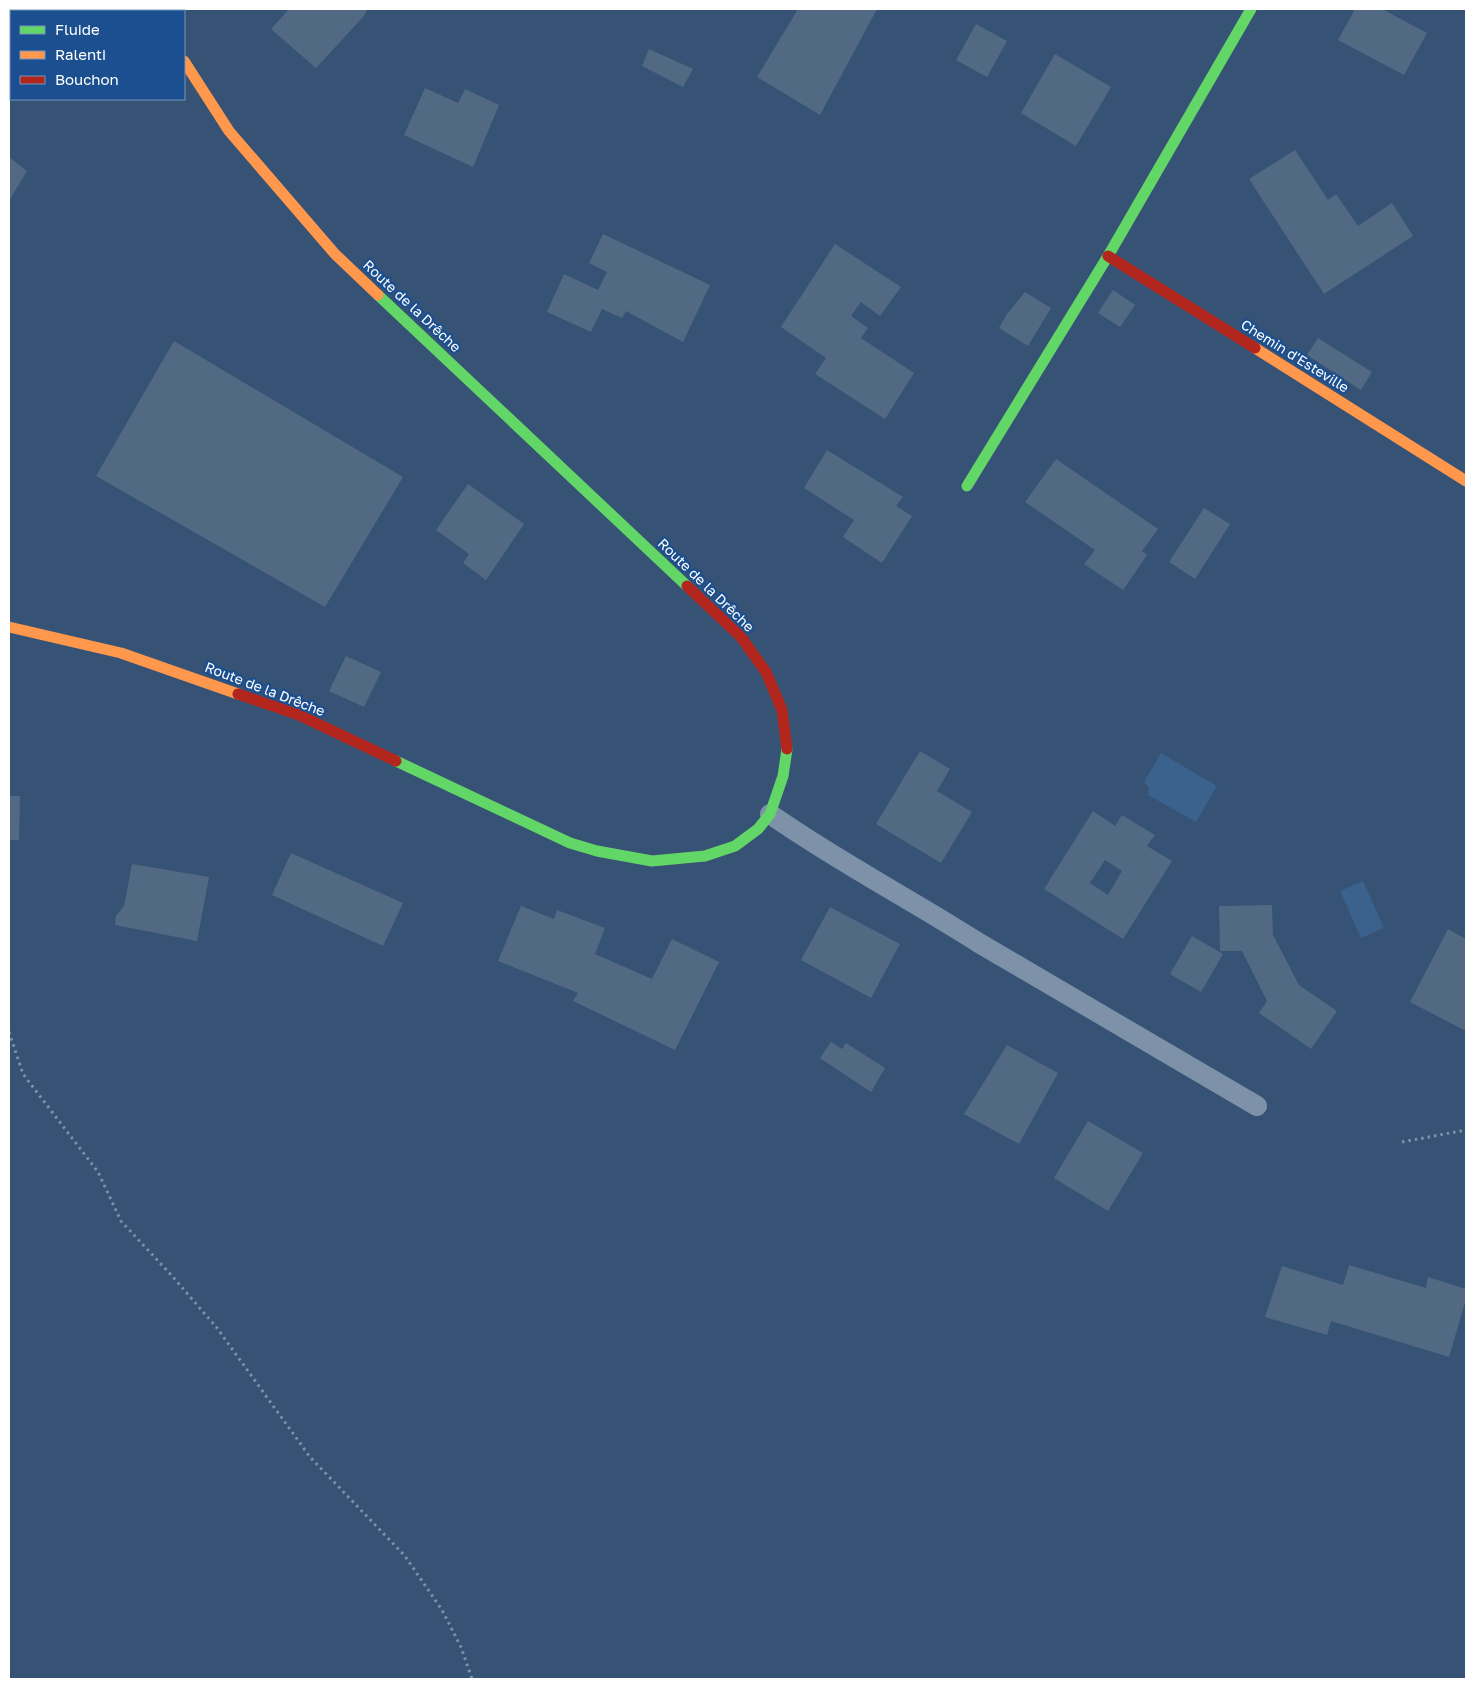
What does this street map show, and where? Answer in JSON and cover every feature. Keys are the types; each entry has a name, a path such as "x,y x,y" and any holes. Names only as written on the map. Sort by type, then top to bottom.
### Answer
{"street":[{"path":"966,486 1108,256 1251,9"},
{"name":"Route de la Drêche","path":"9,627 121,653 299,715 570,843 597,851 652,861 705,856 735,846 758,829 770,814 783,776 787,748 782,710 766,672 741,637 335,254 230,131 185,63"},
{"name":"Chemin d'Esteville","path":"1108,256 1466,481"}],"lane":[{"path":"770,814 804,838 941,918 979,943 1257,1106"}],"path":[{"path":"9,1032 23,1074 98,1172 121,1221 174,1277 217,1328 310,1457 405,1556 442,1610 462,1647 472,1679"},
{"path":"1402,1142 1466,1130"}],"water":[{"path":"1161,753 1217,786 1196,822 1148,795 1149,788 1144,782"},
{"path":"1363,881 1384,928 1361,938 1340,891"}],"building":[{"path":"289,9 367,9 364,16 316,68 271,29"},
{"path":"798,9 877,9 820,115 757,77"},
{"path":"1355,9 1382,9 1427,33 1404,75 1338,40"},
{"path":"976,24 1007,41 987,77 956,60"},
{"path":"649,49 693,69 683,87 642,66"},
{"path":"1055,54 1111,87 1076,146 1021,113"},
{"path":"425,88 458,103 465,89 499,105 473,167 404,135"},
{"path":"1295,150 1328,200 1336,194 1358,226 1392,203 1413,236 1324,294 1249,179"},
{"path":"9,157 27,171 9,201"},
{"path":"603,234 710,285 683,342 626,311 622,318 602,309 591,332 547,312 564,274 598,290 607,272 589,263"},
{"path":"835,244 901,287 880,316 861,302 851,316 868,328 861,338 914,373 885,419 815,374 826,358 781,327"},
{"path":"1113,290 1135,305 1120,327 1098,313"},
{"path":"1025,292 1051,308 1028,346 999,328 1007,314"},
{"path":"1318,338 1372,372 1361,390 1307,355"},
{"path":"174,341 403,477 325,607 96,476"},
{"path":"827,450 903,497 896,506 912,516 882,563 843,537 854,520 804,488"},
{"path":"1056,459 1158,529 1142,551 1147,555 1123,590 1084,564 1095,550 1025,502"},
{"path":"468,484 524,524 486,580 463,563 469,554 436,530"},
{"path":"1204,508 1230,524 1195,579 1169,562"},
{"path":"346,656 381,672 364,707 329,691"},
{"path":"920,751 950,769 937,791 972,812 941,863 876,824"},
{"path":"9,796 20,796 19,840 9,840"},
{"path":"1093,811 1115,826 1122,815 1155,835 1147,846 1172,861 1123,939 1044,889","holes":["1105,860 1122,871 1108,895 1090,883"]},
{"path":"291,853 403,903 383,946 272,895"},
{"path":"132,864 209,877 197,941 115,925 116,916 124,906"},
{"path":"1272,905 1273,935 1299,985 1337,1011 1311,1049 1259,1013 1267,1001 1242,951 1220,951 1219,906"},
{"path":"521,906 554,919 557,910 605,928 595,954 652,979 672,939 719,962 675,1050 573,1001 578,993 498,961"},
{"path":"830,907 900,944 871,998 801,960"},
{"path":"1448,929 1466,939 1466,1031 1410,1002"},
{"path":"1192,936 1223,954 1201,992 1170,974"},
{"path":"831,1042 842,1049 846,1043 885,1068 871,1092 820,1058"},
{"path":"1007,1045 1058,1073 1019,1144 964,1114"},
{"path":"1088,1121 1143,1153 1108,1211 1054,1178"},
{"path":"1349,1265 1426,1288 1428,1277 1466,1289 1466,1299 1449,1357 1331,1321 1327,1335 1265,1317 1282,1266 1343,1285"}],"traffic: fast":[{"path":"967,486 1108,256 1251,9"},
{"path":"378,295 687,586"},
{"path":"396,761 570,843 597,851 652,861 705,856 735,846 758,829 770,814 783,776 787,749"}],"traffic: slow":[{"path":"185,63 229,131 335,254 378,295"},
{"path":"1255,348 1466,481"},
{"path":"9,627 121,653 238,694"}],"traffic: jam":[{"path":"1108,256 1255,348"},
{"path":"687,586 741,637 766,672 782,710 787,749"},
{"path":"238,694 299,715 396,761"}]}
